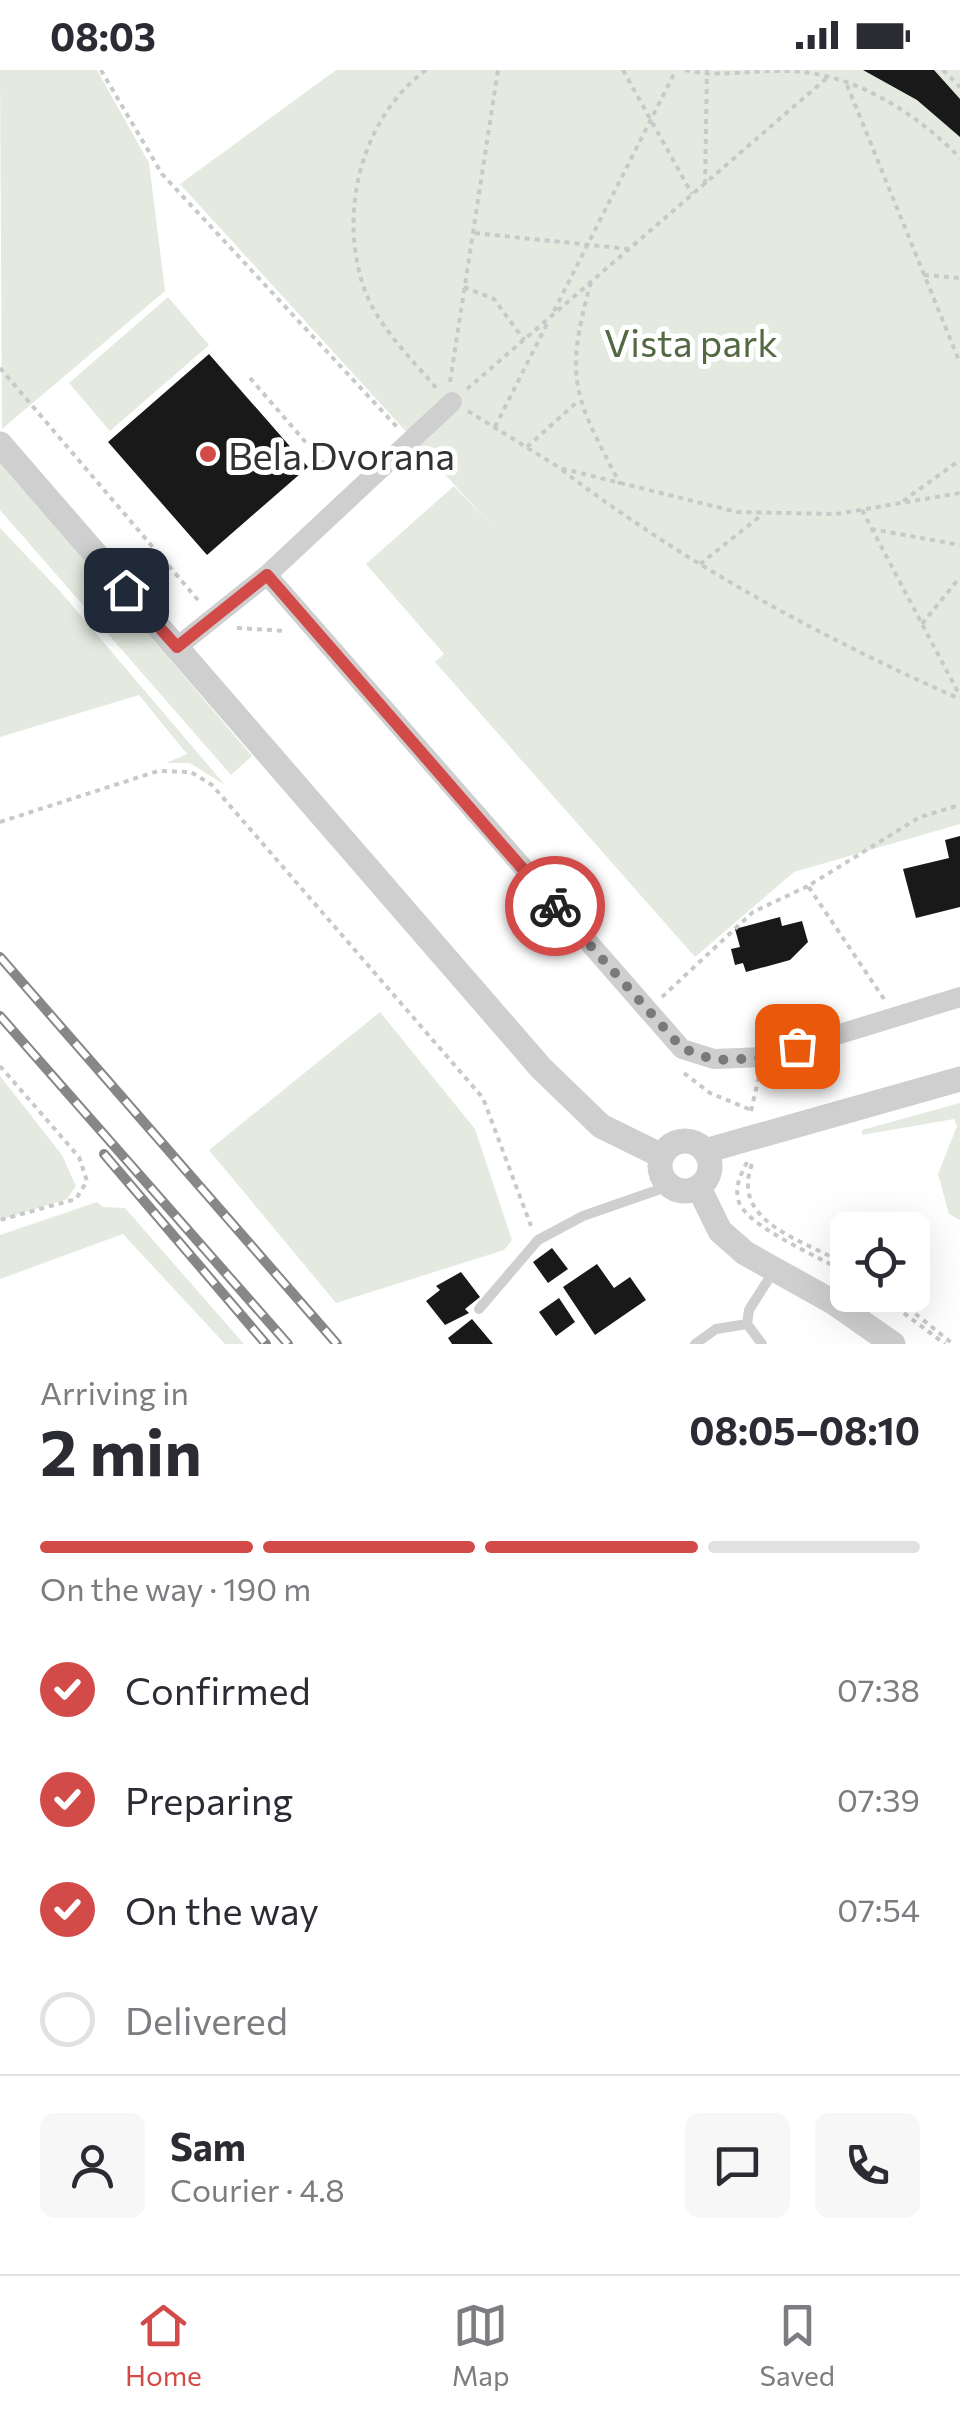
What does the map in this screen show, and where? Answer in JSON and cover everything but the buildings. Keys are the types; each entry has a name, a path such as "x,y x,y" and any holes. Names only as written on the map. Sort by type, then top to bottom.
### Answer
{"street":[{"path":"177,647 267,575 452,402"},
{"path":"0,444 541,1068 601,1126 662,1156"},
{"path":"267,575 682,1048 714,1060 765,1058 960,996"},
{"path":"705,1151 750,1122 960,1079"},
{"path":"682,1141 705,1151 710,1166 699,1188 683,1192 669,1186 660,1172 662,1156 682,1141"},
{"path":"699,1188 720,1231 774,1270 833,1302 893,1344"}],"lane":[{"path":"479,1309 538,1240 583,1216 669,1186"},
{"path":"762,1344 748,1324 750,1310 774,1270"},
{"path":"696,1344 716,1329 748,1324"}],"path":[{"path":"101,70 162,174 408,438"},
{"path":"426,70 394,99 366,150 357,187 355,253 364,292 388,331 447,400 498,70"},
{"path":"624,70 692,194"},
{"path":"494,428 676,70"},
{"path":"685,70 786,70 828,77 904,110 960,158"},
{"path":"943,70 960,87"},
{"path":"705,184 707,72"},
{"path":"828,77 452,402 560,468 700,564 881,664 960,698"},
{"path":"847,84 924,275 958,348 960,363"},
{"path":"473,232 629,249"},
{"path":"924,275 960,278"},
{"path":"591,282 576,335 578,401 621,486"},
{"path":"464,287 494,299 524,340"},
{"path":"0,368 214,618 244,630 287,631 302,640"},
{"path":"250,378 328,468"},
{"path":"527,447 578,401"},
{"path":"898,504 960,460"},
{"path":"560,468 738,512 836,514 960,493"},
{"path":"862,510 960,698"},
{"path":"700,564 764,512"},
{"path":"872,528 960,545"},
{"path":"922,624 960,577"},
{"path":"0,822 34,807 158,772 191,772 212,784 483,1098 523,1214 538,1240"},
{"path":"648,1011 753,912 808,886 920,816 960,805"},
{"path":"808,886 894,1014"},
{"path":"765,1058 750,1122 751,1150 737,1180 738,1203 755,1223 830,1264"},
{"path":"0,1066 79,1157 87,1181 76,1199 0,1220"},
{"path":"680,1070 750,1122 756,1153 747,1178 749,1205 762,1219 830,1256"},
{"path":"903,1312 945,1344"},
{"path":"913,1312 953,1344"}],"green space":[{"path":"0,70 97,70 149,163 165,291 2,429"},
{"name":"Vista park","path":"336,70 960,70 960,824 794,872 695,957 435,662 444,654 366,564 454,486 493,527 180,184"},
{"path":"168,297 209,345 110,431 69,383"},
{"path":"0,460 252,756 231,775 0,510"},
{"path":"0,528 59,590 225,785 190,763 166,763 187,754 139,695 0,737"},
{"path":"380,1012 475,1129 512,1240 504,1250 336,1303 209,1150"},
{"path":"0,1076 62,1155 76,1186 67,1199 0,1220"},
{"path":"960,1103 960,1220 949,1214 938,1174 957,1126 954,1119 862,1135 862,1130"},
{"path":"97,1202 103,1207 125,1208 244,1344 225,1344 123,1234 0,1279 0,1235"}],"railway":[{"path":"0,957 337,1344"},
{"path":"0,1016 288,1344"},
{"path":"104,1154 266,1344"}],"way so far":[{"path":"555,906 682,1048 714,1060 765,1058 797,1046"}],"place":[{"name":"Bela Dvorana","path":"208,454"}],"route":[{"path":"126,590 177,647 267,575 555,906"}]}
